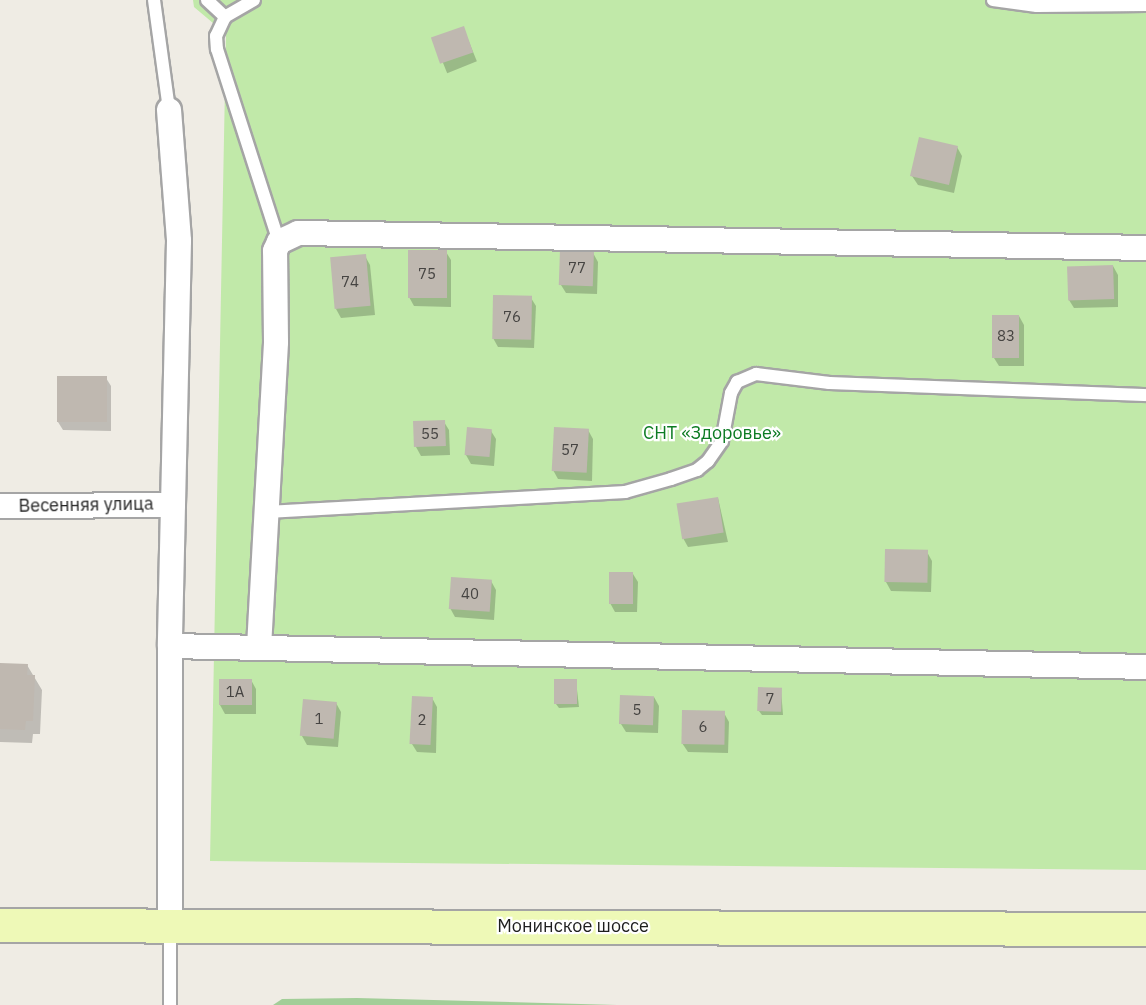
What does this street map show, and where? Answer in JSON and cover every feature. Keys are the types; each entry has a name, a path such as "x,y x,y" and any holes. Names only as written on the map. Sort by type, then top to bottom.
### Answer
{"main road":[{"name":"Монинское шоссе","path":"0,925 170,928 898,926 1146,929"}],"street":[{"path":"169,110 179,241 170,646 170,928"},
{"path":"260,646 276,342 273,273 279,242 298,233 324,231 1146,248"},
{"name":"Весенняя улица","path":"0,506 173,505"},
{"path":"170,646 260,646 1146,667"}],"lane":[{"path":"154,0 169,110"},
{"path":"207,0 225,17"},
{"path":"254,0 225,17 216,36 217,49 279,242"},
{"path":"993,0 1037,6 1109,3 1146,5"},
{"path":"267,512 625,492 697,470 708,461 722,441 731,393 737,382 756,374 829,383 1146,395"},
{"path":"170,928 170,1005"}],"green space":[{"name":"СНТ «Здоровье»","path":"193,0 1146,0 1146,870 210,861 226,34 194,7"},
{"path":"357,998 617,1005 273,1005 282,999"}],"building":[{"path":"464,26 473,52 440,64 431,37"},
{"path":"919,137 958,146 949,185 910,176"},
{"path":"408,250 447,250 447,298 408,298"},
{"path":"560,250 594,251 593,286 559,285"},
{"path":"366,254 371,306 335,309 330,257"},
{"path":"1113,265 1114,299 1068,301 1067,267"},
{"path":"493,295 532,296 531,340 492,339"},
{"path":"992,315 1019,315 1019,358 992,358"},
{"path":"57,376 107,376 107,422 57,422"},
{"path":"445,420 446,446 414,447 413,421"},
{"path":"467,427 492,429 489,457 465,455"},
{"path":"554,427 589,429 587,473 552,471"},
{"path":"718,497 724,533 682,539 677,504"},
{"path":"885,549 928,550 927,583 884,582"},
{"path":"609,572 633,572 633,604 609,604"},
{"path":"451,577 492,580 490,612 449,609"},
{"path":"0,663 28,664 27,675 35,675 33,721 26,721 25,730 0,729"},
{"path":"219,679 252,679 252,705 219,705"},
{"path":"554,679 577,679 577,704 554,704"},
{"path":"758,687 782,688 781,712 757,711"},
{"path":"620,695 654,696 653,725 619,724"},
{"path":"412,696 433,697 430,745 409,744"},
{"path":"303,699 337,702 334,739 300,736"},
{"path":"682,710 725,711 724,745 681,744"}]}
